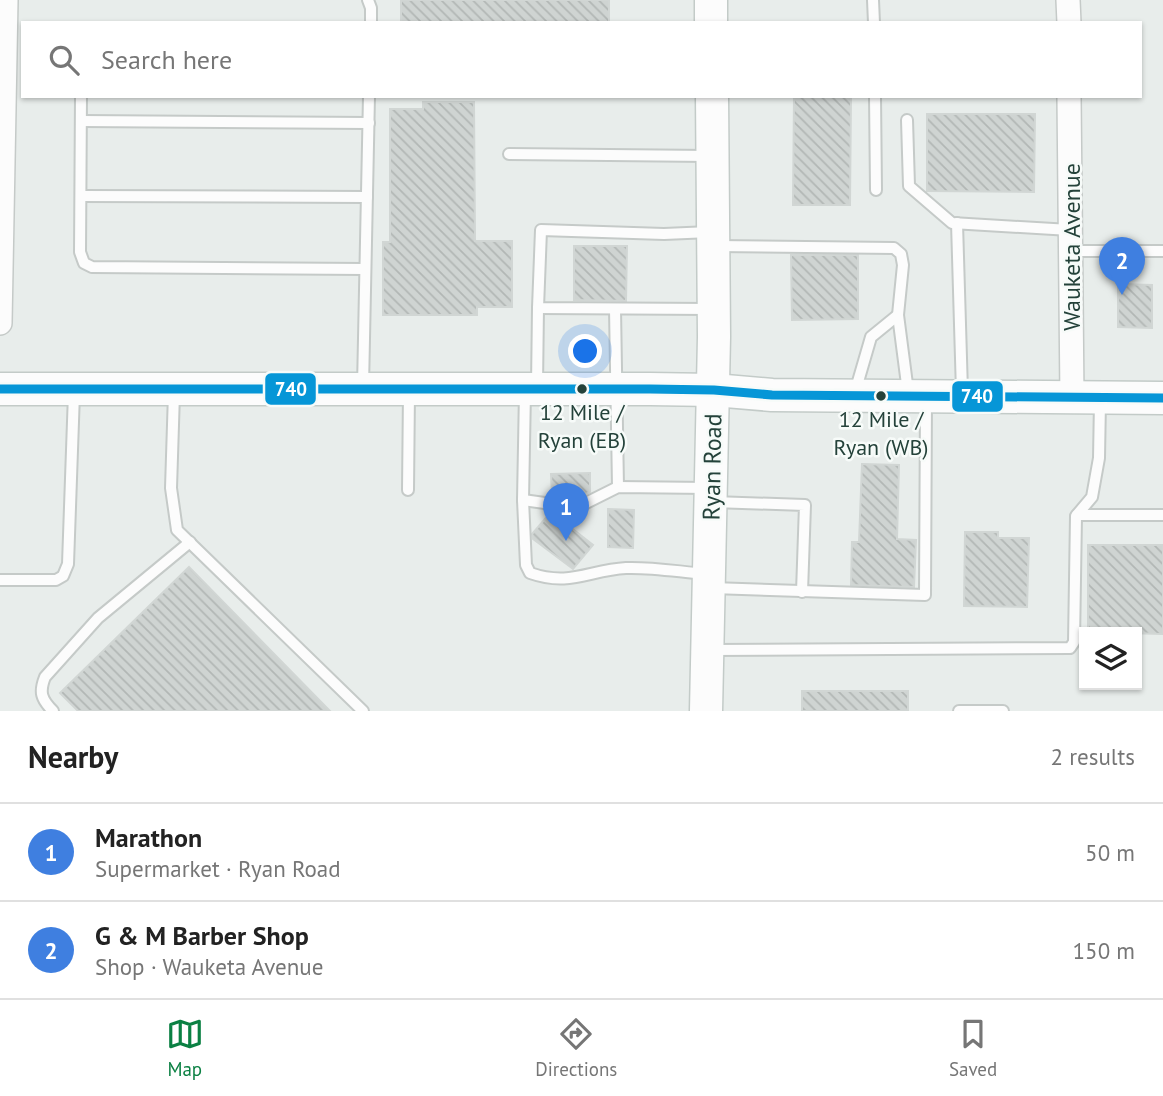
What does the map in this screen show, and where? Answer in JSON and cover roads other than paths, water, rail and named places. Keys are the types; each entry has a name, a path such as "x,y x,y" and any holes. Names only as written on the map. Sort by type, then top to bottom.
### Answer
{"main road":[{"path":"711,0 711,21"},
{"name":"Ryan Road","path":"706,711 714,309 712,98"},
{"path":"0,390 616,389 713,390 772,394 1163,398"}],"street":[{"path":"0,323 5,0"},
{"path":"1069,0 1069,21"},
{"name":"Wauketa Avenue","path":"1069,98 1070,240 1086,398"}],"lane":[{"path":"368,0 371,21"},
{"path":"873,0 874,21"},
{"path":"81,98 80,251 84,263 92,267 365,269"},
{"path":"363,390 369,98"},
{"path":"875,98 876,190"},
{"path":"907,120 909,186 952,223 1163,251"},
{"path":"81,121 369,123"},
{"path":"509,154 712,156"},
{"path":"81,196 367,197"},
{"path":"957,223 962,397"},
{"path":"541,230 664,233 713,239 894,248 901,254 903,265 898,315 917,396 925,595 802,592 627,568 568,580 530,573 526,565 523,500 538,307 541,230"},
{"path":"538,307 714,309"},
{"path":"615,309 618,487"},
{"path":"854,395 871,337 898,315"},
{"path":"408,490 410,389"},
{"path":"0,580 56,580 63,576 68,564 74,390"},
{"path":"174,390 171,488 177,530 363,711"},
{"path":"707,650 1070,648 1074,642 1077,514 1092,497 1099,458 1086,398"},
{"path":"523,500 582,506 618,487 806,505 802,592"},
{"path":"1077,514 1163,515"},
{"path":"52,711 43,701 40,689 45,677 98,618 190,542"},
{"path":"959,711 1003,711"}],"place":[{"name":"G & M Barber Shop","path":"1122,295"},
{"name":"12 Mile / Ryan (EB)","path":"582,389"},
{"name":"12 Mile / Ryan (WB)","path":"881,396"},
{"name":"Marathon","path":"566,541"}]}
